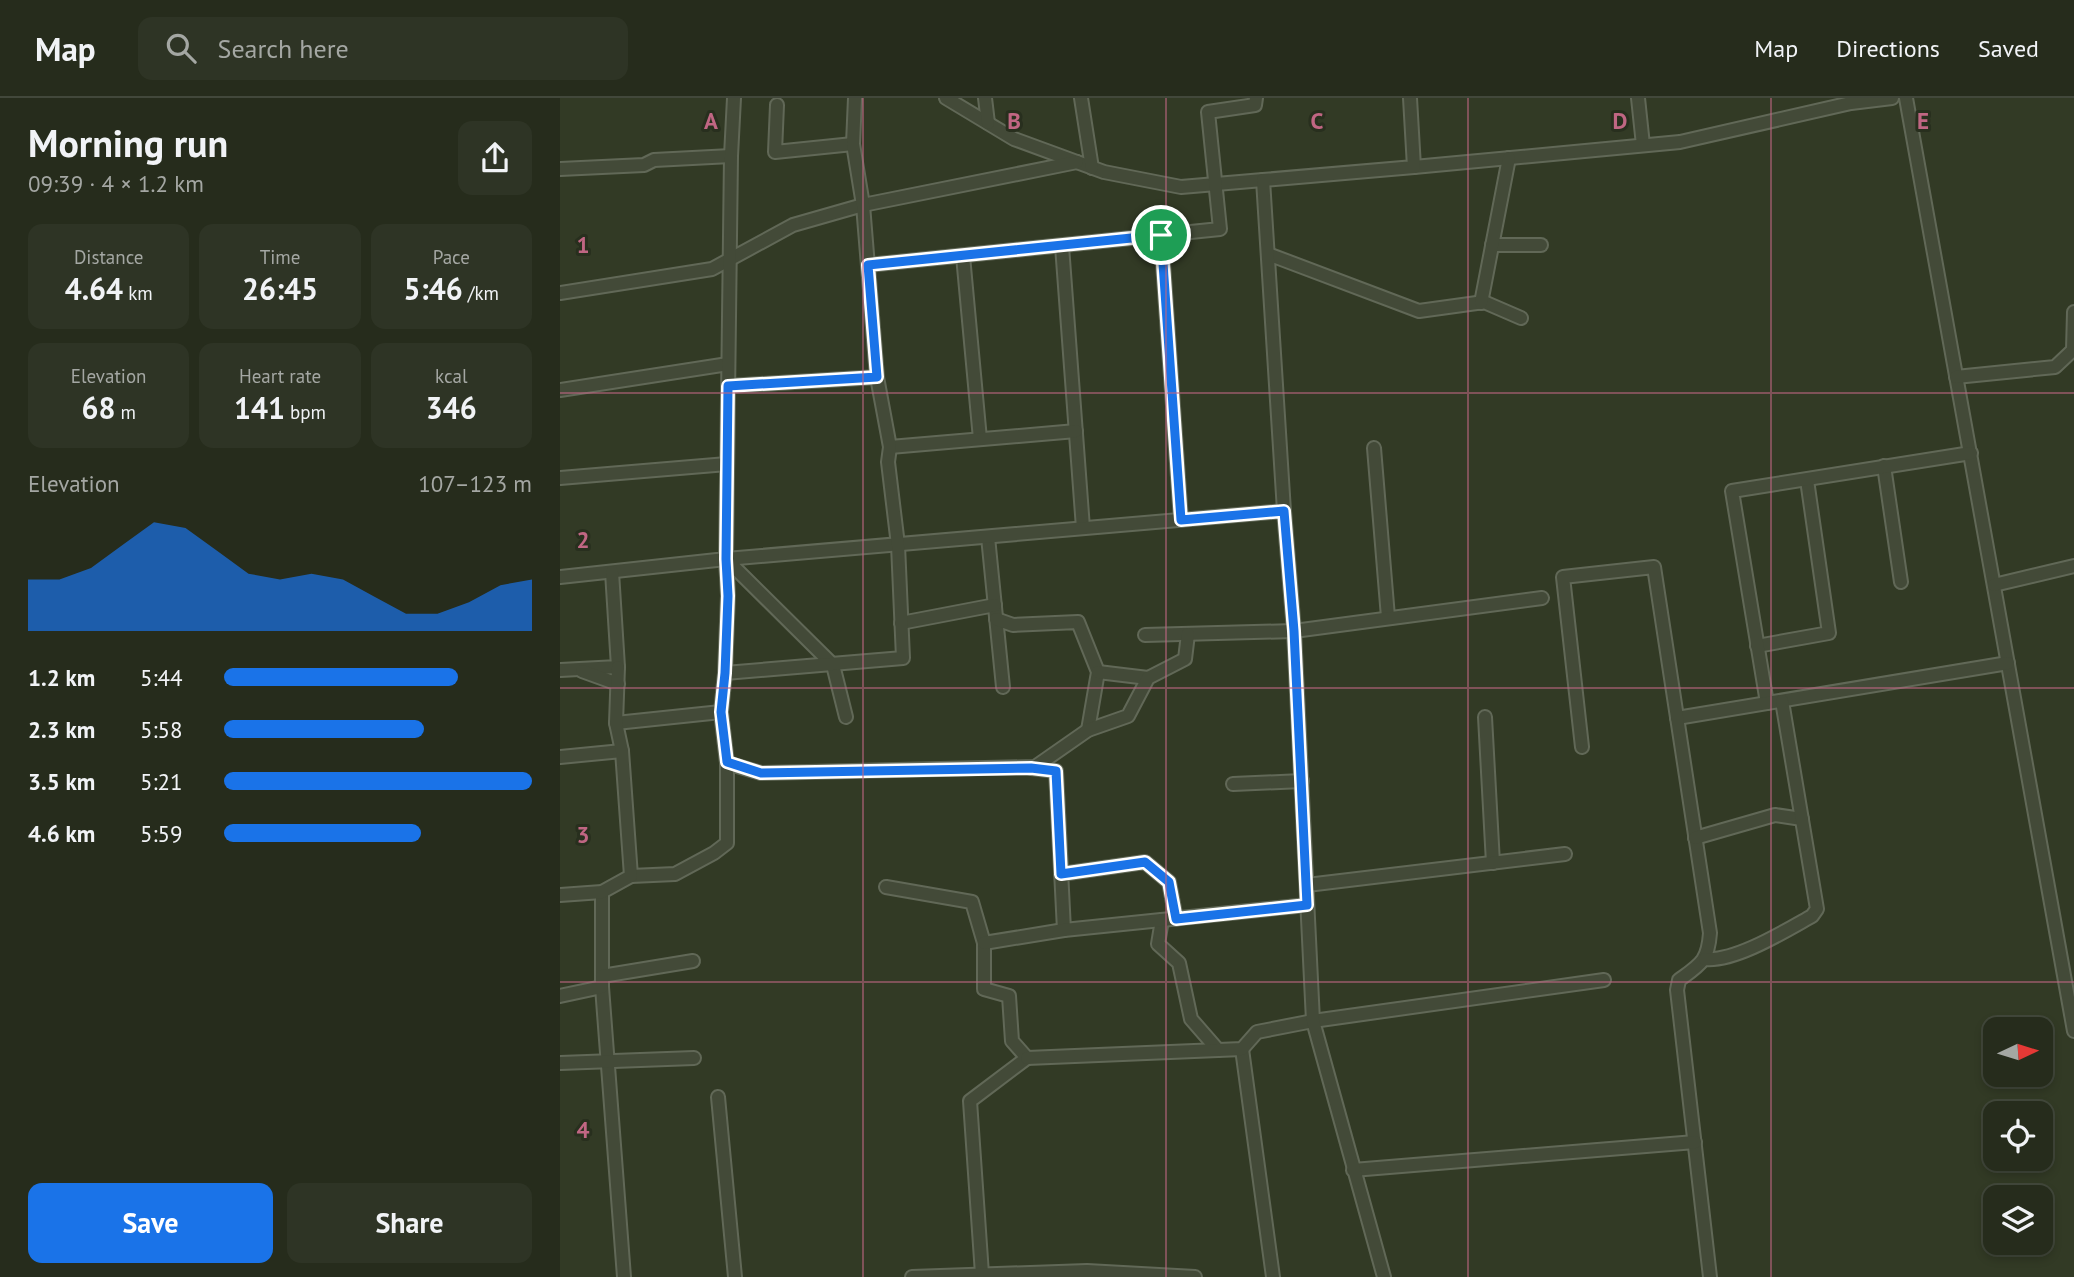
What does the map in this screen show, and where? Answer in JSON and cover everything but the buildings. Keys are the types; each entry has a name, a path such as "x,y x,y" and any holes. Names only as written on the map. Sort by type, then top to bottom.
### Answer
{"street":[{"path":"560,895 602,892 631,876 675,874 727,843 727,762 721,712 728,596 728,364 734,98"},
{"path":"725,673 903,658 898,545 888,462 890,447 877,377 863,205 853,144 855,98"},
{"path":"946,98 1014,139 1092,168 1181,187 1680,142 1851,103 1892,98"},
{"path":"985,98 988,124"},
{"path":"1081,98 1092,168"},
{"path":"868,265 1220,229 1208,112 1255,105 1256,98"},
{"path":"1410,98 1414,167"},
{"path":"1638,98 1643,145"},
{"path":"1906,98 2008,663 2070,981 2074,1031"},
{"path":"777,105 775,152 853,144"},
{"path":"560,169 644,165 654,160 731,156"},
{"path":"1481,303 1509,158"},
{"path":"560,293 712,269 793,225 863,205 1077,162"},
{"path":"1263,180 1294,631 1313,1021 1384,1277"},
{"path":"1161,235 1181,520"},
{"path":"1492,245 1541,244"},
{"path":"1062,246 1083,528"},
{"path":"1268,254 1419,311 1481,303 1521,318"},
{"path":"963,256 980,439"},
{"path":"1956,377 2055,367 2073,351 2074,312"},
{"path":"560,390 728,364"},
{"path":"728,386 877,377"},
{"path":"890,447 1076,430"},
{"path":"1374,448 1388,617"},
{"path":"1767,703 1732,491 1971,453"},
{"path":"560,478 727,464"},
{"path":"1884,466 1901,582"},
{"path":"1757,646 1829,633 1807,480"},
{"path":"560,577 726,559 1284,511"},
{"path":"988,537 1003,687"},
{"path":"726,559 833,665 846,717"},
{"path":"1994,585 2074,566"},
{"path":"1582,747 1563,577 1654,567 1710,933 1708,954 1679,980 1677,989 1710,1277"},
{"path":"612,572 618,667 616,723 622,751 631,876"},
{"path":"1145,635 1294,631 1542,598"},
{"path":"901,623 995,612 1013,625 1079,622 1098,671 1088,730"},
{"path":"1031,768 1088,730 1128,716 1148,678 1185,659 1188,634"},
{"path":"1677,718 2008,663"},
{"path":"560,670 618,667"},
{"path":"576,669 618,684"},
{"path":"1098,671 1148,678"},
{"path":"1705,959 1718,960 1735,954 1812,916 1817,909 1782,701"},
{"path":"616,723 721,712"},
{"path":"1485,717 1493,863"},
{"path":"560,757 622,751"},
{"path":"727,762 761,773 1031,768 1056,771 1064,930"},
{"path":"1233,784 1302,781"},
{"path":"1695,838 1775,815 1802,818"},
{"path":"1307,885 1565,854"},
{"path":"1061,874 1145,862 1169,882 1176,919"},
{"path":"886,887 972,902 984,943 984,989 1009,996 1012,1041 1027,1058"},
{"path":"602,892 602,981 624,1277"},
{"path":"984,943 1064,930 1307,905"},
{"path":"1162,920 1158,944 1179,963 1191,1019 1218,1050"},
{"path":"560,996 602,981 693,961"},
{"path":"982,1275 970,1101 1027,1058 1242,1049 1257,1032 1313,1021 1604,980"},
{"path":"1242,1049 1273,1277"},
{"path":"560,1063 694,1058"},
{"path":"718,1097 735,1277"},
{"path":"1353,1170 1695,1142"},
{"path":"912,1277 1088,1274 1195,1277"}],"route":[{"path":"1161,235 1181,520 1284,511 1294,631 1307,905 1176,919 1169,882 1145,862 1061,874 1056,771 1031,768 761,773 727,762 721,712 728,596 728,386 877,377 868,265 1161,235"}]}
